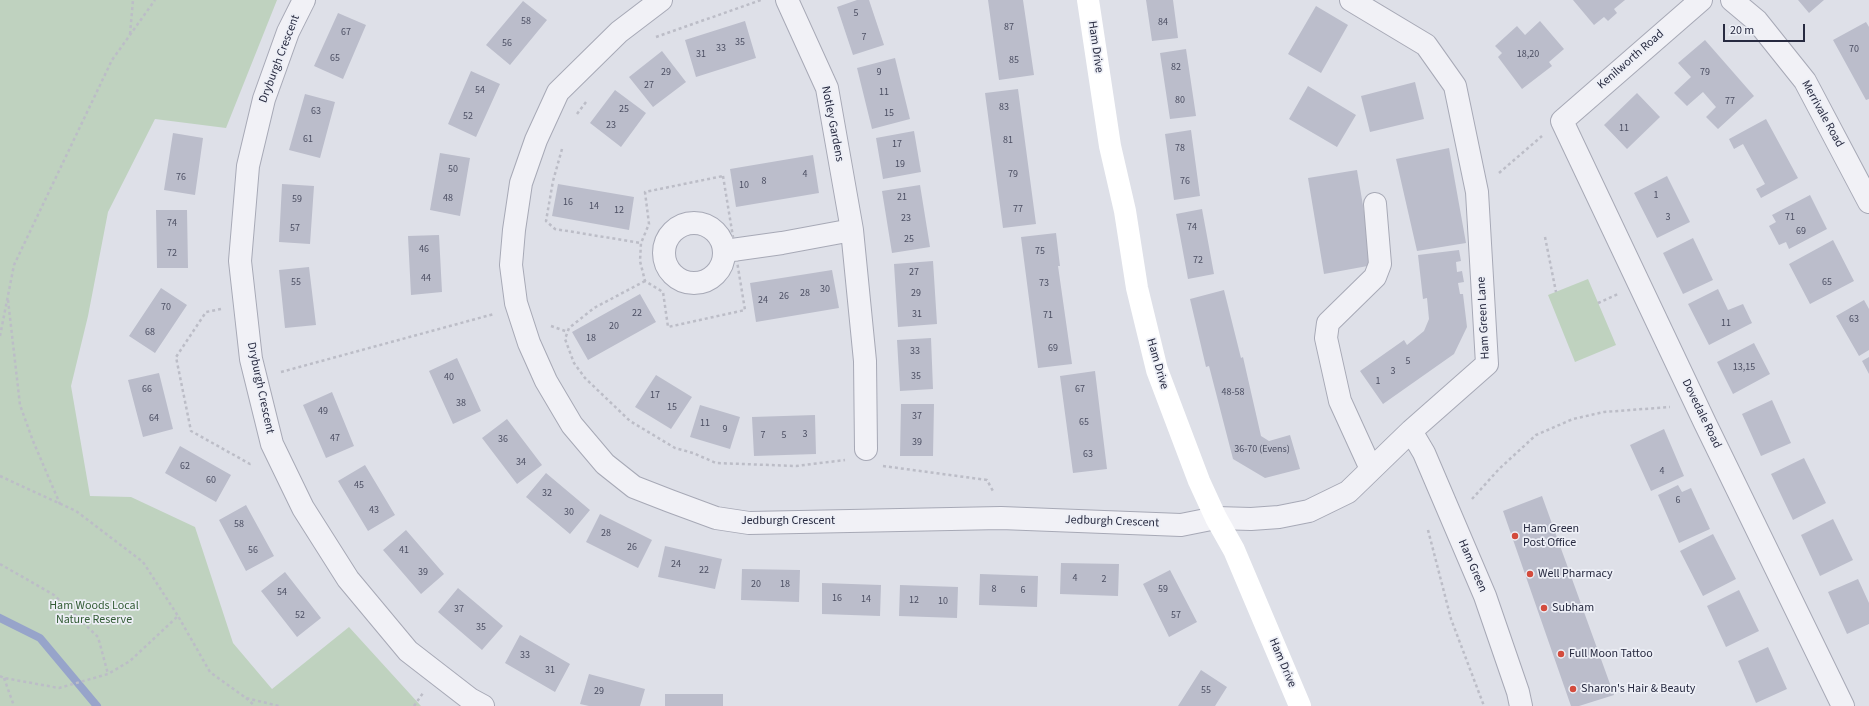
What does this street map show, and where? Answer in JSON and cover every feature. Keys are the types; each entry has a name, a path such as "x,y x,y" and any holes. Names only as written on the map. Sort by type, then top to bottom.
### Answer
{"street":[{"name":"Dryburgh Crescent","path":"304,0 288,32 264,99 248,166 240,261 251,359 272,444 302,508 348,579 408,651 470,700 483,706"},
{"name":"Jedburgh Crescent","path":"661,0 618,32 558,92 536,140 521,183 514,230 511,265 518,308 529,343 546,381 572,425 605,464 634,486 716,518 749,523 1001,518 1181,525 1216,518"},
{"name":"Notley Gardens","path":"787,0 827,88 852,230 865,362 866,449"},
{"name":"Ham Drive","path":"1088,0 1110,146 1138,288 1157,370 1199,481 1216,518 1234,550 1300,706"},
{"name":"Ham Green Lane","path":"1216,518 1252,519 1279,517 1308,511 1348,492 1411,431 1488,364 1477,192 1455,86 1426,45 1351,0"},
{"name":"Kenilworth Road","path":"1562,121 1701,0"},
{"name":"Merrivale Road","path":"1732,0 1757,21 1805,81 1869,202"},
{"name":"Dovedale Road","path":"1562,121 1697,405 1843,706"},
{"path":"1371,469 1340,401 1326,338 1328,323 1375,277 1380,264 1375,204"},
{"path":"730,251 782,244 852,230"},
{"name":"Ham Green","path":"1411,431 1424,453 1485,596 1518,692 1521,706"}],"path":[{"path":"130,35 133,0"},
{"path":"0,336 14,265 112,60 155,0"},
{"path":"649,40 686,25 761,0"},
{"path":"576,116 588,99"},
{"path":"1477,192 1562,121"},
{"path":"563,143 553,181 546,221 555,229 641,243"},
{"path":"723,176 730,251 745,310 668,327 662,292 645,281 640,261 641,243 649,224 645,192 723,176"},
{"path":"1545,237 1556,292"},
{"path":"645,281 594,308 569,328 565,338 574,363 584,378 630,421 655,438 675,448 693,452 716,463 796,466 846,460"},
{"path":"8,298 20,405 33,441 60,504"},
{"path":"245,305 206,312 176,358 191,431 250,464 278,456"},
{"path":"256,379 518,308"},
{"path":"1452,521 1499,469 1536,435 1573,419 1604,412 1697,405"},
{"path":"881,465 987,480 998,500 1001,518"},
{"path":"0,476 76,511 143,562 178,616 210,672 246,698 254,706"},
{"path":"1426,523 1451,619 1484,706"},
{"path":"0,564 54,595 98,637 108,674"},
{"path":"0,676 60,688 108,674 130,661 178,616"},
{"path":"4,678 14,706"},
{"path":"246,698 279,706"}],"green space":[{"name":"Ham Woods Local Nature Reserve","path":"0,0 277,0 226,128 155,119 108,212 88,316 71,386 90,496 131,497 195,527 233,643 272,689 349,627 421,706 0,706"},
{"path":"1588,279 1616,345 1575,362 1548,295"}],"building":[{"path":"857,0 869,0 884,45 853,55 837,7"},
{"path":"988,0 1023,0 1034,75 999,80"},
{"path":"1146,0 1173,0 1178,38 1152,41"},
{"path":"1573,0 1625,0 1614,9 1617,13 1608,21 1604,17 1594,25"},
{"path":"1798,0 1824,0 1809,13"},
{"path":"523,1 547,20 510,65 486,45"},
{"path":"1316,6 1348,25 1321,73 1288,54"},
{"path":"338,13 366,25 343,79 314,66"},
{"path":"745,21 756,58 696,77 685,40"},
{"path":"1540,21 1564,49 1549,62 1552,66 1522,89 1498,57 1502,53 1495,46 1517,26 1525,35"},
{"path":"1866,22 1869,27 1869,99 1866,100 1833,40"},
{"path":"1705,40 1754,96 1718,129 1706,117 1716,107 1703,92 1687,106 1674,93 1691,77 1678,63"},
{"path":"1186,49 1196,116 1170,119 1160,53"},
{"path":"662,51 686,82 653,107 629,77"},
{"path":"895,58 910,119 872,129 857,68"},
{"path":"471,71 500,84 476,137 448,124"},
{"path":"1415,82 1424,119 1370,132 1361,96"},
{"path":"1308,86 1356,115 1337,147 1289,119"},
{"path":"1018,89 1036,224 1003,228 985,93"},
{"path":"615,90 646,113 621,147 590,123"},
{"path":"1637,93 1660,117 1627,149 1604,125"},
{"path":"305,94 335,102 320,158 289,150"},
{"path":"1766,119 1798,178 1761,198 1756,189 1765,184 1743,144 1734,149 1729,139"},
{"path":"1191,130 1200,196 1174,200 1165,134"},
{"path":"914,131 921,172 883,179 876,138"},
{"path":"173,133 203,138 195,195 164,190"},
{"path":"1449,148 1466,243 1417,251 1396,159"},
{"path":"440,153 470,158 460,216 430,210"},
{"path":"813,155 819,193 736,207 730,169"},
{"path":"1357,170 1373,265 1324,274 1308,178"},
{"path":"1667,176 1690,222 1657,238 1634,193"},
{"path":"282,184 314,186 310,244 279,242"},
{"path":"558,184 634,197 629,230 552,216"},
{"path":"920,185 930,247 892,253 882,191"},
{"path":"1810,195 1827,229 1789,249 1786,242 1779,245 1769,226 1776,222 1772,215"},
{"path":"1202,209 1214,274 1188,279 1176,214"},
{"path":"156,210 187,210 188,268 157,268"},
{"path":"1056,233 1060,266 1058,266 1072,364 1038,368 1021,237"},
{"path":"439,235 442,292 411,295 408,236"},
{"path":"1693,238 1713,280 1683,294 1663,253"},
{"path":"1833,240 1854,281 1810,304 1789,264"},
{"path":"1459,250 1461,261 1456,262 1457,272 1462,271 1464,282 1458,283 1460,294 1463,294 1467,327 1454,354 1383,404 1360,371 1404,340 1407,345 1424,331 1429,319 1427,298 1423,299 1418,255"},
{"path":"933,261 937,324 898,327 894,264"},
{"path":"309,267 316,325 285,328 279,270"},
{"path":"832,270 839,308 756,322 750,283"},
{"path":"161,288 187,305 155,353 129,336"},
{"path":"1718,289 1728,310 1743,304 1752,323 1709,345 1688,304"},
{"path":"1224,290 1241,358 1243,357 1261,436 1269,441 1290,435 1300,469 1265,478 1233,459 1209,366 1206,367 1190,299"},
{"path":"640,294 656,322 588,360 572,332"},
{"path":"1864,300 1869,309 1869,350 1859,356 1836,316"},
{"path":"931,338 933,389 900,391 897,340"},
{"path":"1754,343 1770,374 1733,394 1717,362"},
{"path":"1869,357 1869,374 1862,361"},
{"path":"457,358 481,411 453,424 429,371"},
{"path":"1095,371 1107,469 1073,473 1060,376"},
{"path":"159,373 173,429 143,437 128,380"},
{"path":"656,375 692,397 671,429 635,407"},
{"path":"332,392 354,446 326,458 303,405"},
{"path":"1772,400 1791,443 1761,456 1742,414"},
{"path":"901,404 934,404 933,456 900,456"},
{"path":"700,405 740,417 730,449 690,437"},
{"path":"815,415 816,454 754,456 752,417"},
{"path":"507,419 542,465 517,484 482,438"},
{"path":"1664,429 1684,476 1651,491 1630,445"},
{"path":"180,446 231,475 216,502 165,473"},
{"path":"1804,458 1826,503 1793,520 1771,474"},
{"path":"365,465 395,515 368,531 338,481"},
{"path":"546,473 590,510 570,534 526,497"},
{"path":"1678,485 1682,492 1691,488 1710,529 1679,543 1658,495"},
{"path":"1542,496 1614,695 1579,706 1571,706 1503,511"},
{"path":"246,505 274,556 246,571 219,520"},
{"path":"600,514 652,540 638,568 586,542"},
{"path":"1833,519 1853,560 1820,576 1801,535"},
{"path":"406,530 444,574 421,594 383,550"},
{"path":"1713,534 1736,579 1703,596 1680,551"},
{"path":"665,546 722,559 715,589 658,577"},
{"path":"1061,563 1119,564 1118,596 1060,594"},
{"path":"742,569 800,570 799,602 741,600"},
{"path":"1170,570 1197,622 1169,637 1143,584"},
{"path":"285,572 321,618 297,637 261,591"},
{"path":"980,574 1038,576 1037,607 979,605"},
{"path":"1858,579 1869,603 1869,624 1847,634 1828,592"},
{"path":"822,583 881,585 880,616 822,614"},
{"path":"900,585 958,587 957,618 899,616"},
{"path":"458,588 503,626 482,650 438,612"},
{"path":"1739,590 1759,631 1726,647 1707,606"},
{"path":"520,635 570,664 555,692 505,663"},
{"path":"1768,647 1787,689 1756,703 1738,661"},
{"path":"1201,670 1227,687 1215,706 1178,706"},
{"path":"589,674 645,689 640,706 589,706 580,704"},
{"path":"665,694 723,694 723,706 665,706"}],"waterway":[{"path":"0,618 40,638 97,706"}],"place":[{"name":"Ham Green Post Office","path":"1515,536"},
{"name":"Well Pharmacy","path":"1530,574"},
{"name":"Subham","path":"1544,608"},
{"name":"Full Moon Tattoo","path":"1561,654"},
{"name":"Sharon's Hair & Beauty","path":"1573,689"}]}
